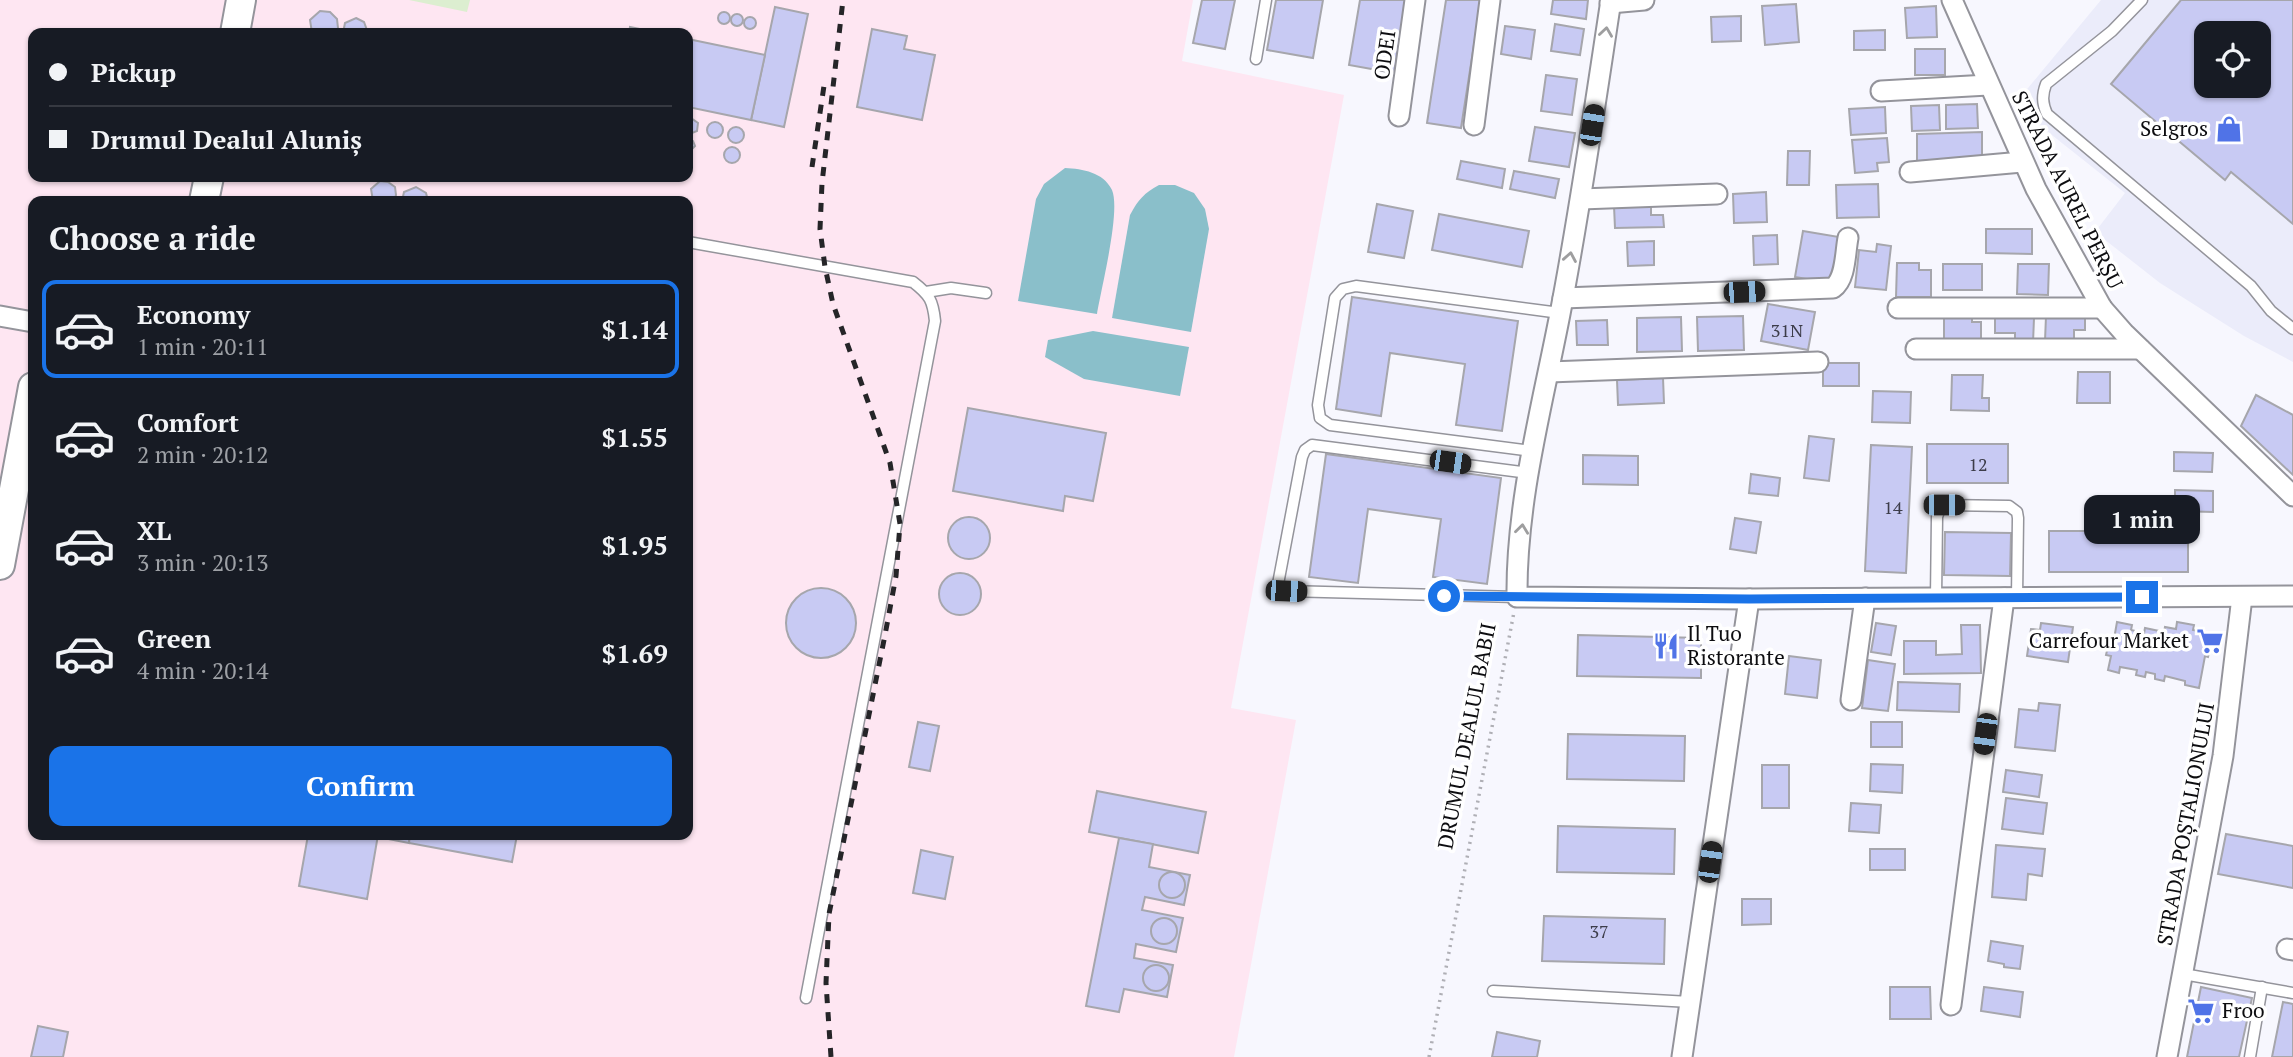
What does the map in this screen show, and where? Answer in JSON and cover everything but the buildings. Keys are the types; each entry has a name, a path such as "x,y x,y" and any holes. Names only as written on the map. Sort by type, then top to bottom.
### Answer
{"street":[{"path":"236,28 241,0"},
{"name":"ODEI","path":"1399,116 1415,0"},
{"path":"1474,125 1490,0"},
{"path":"1644,0 1610,1 1581,198 1532,451 1519,547 1517,597 1749,599 2293,596"},
{"name":"STRADA AUREL PERȘU","path":"1952,0 2022,162 2102,308 2140,349 2293,496"},
{"path":"1881,91 1988,85"},
{"path":"1910,172 2022,162"},
{"path":"1581,198 1717,194"},
{"path":"1561,306 1833,288 1839,284 1848,238"},
{"path":"1898,308 2102,308"},
{"path":"0,316 28,321"},
{"path":"1916,349 2140,349"},
{"path":"1549,372 1818,362"},
{"path":"0,565 28,414"},
{"name":"STRADA POȘTALIONULUI","path":"2167,1057 2223,757 2242,597"},
{"path":"1851,700 1866,598"},
{"path":"1951,1005 2011,598"},
{"path":"1682,1057 1749,599"}],"lane":[{"path":"1256,59 1266,0"},
{"path":"2142,0 2112,31 2046,83 2042,93 2047,114 2251,286 2271,311 2293,329"},
{"path":"693,243 914,282 926,292 933,304 935,321 806,998"},
{"path":"1532,451 1330,425 1320,418 1318,405 1335,298 1343,289 1356,286 1561,306"},
{"path":"926,292 951,288 986,293"},
{"path":"1517,597 1286,591 1278,584 1302,457 1305,450 1312,445 1529,473"},
{"path":"1936,598 1937,517 1944,505 2009,506 2017,512 2011,598"},
{"path":"2183,974 2293,993"},
{"path":"2250,1057 2262,987"},
{"path":"1493,991 1690,1002"}],"path":[{"name":"DRUMUL DEALUL BABII","path":"1429,1057 1517,597"}],"shaded area":[{"path":"0,0 1193,0 1182,61 1344,95 1231,708 1296,720 1234,1057 0,1057"},
{"path":"2101,0 2293,0 2293,362 2244,336 2160,283 2095,232 2125,193 2014,105"}],"green space":[{"path":"409,0 470,0 467,12"}],"water":[{"path":"1065,168 1098,175 1112,190 1112,232 1097,314 1018,301 1036,199 1044,184"},
{"path":"1159,185 1175,185 1194,193 1205,209 1209,229 1191,332 1112,318 1130,215 1142,197"},
{"path":"1093,331 1189,347 1180,396 1084,379 1045,357 1048,340"}],"railway":[{"path":"831,1057 826,983 829,914 896,576 900,524 890,463 833,304 820,229 822,183 843,0"},
{"path":"812,167 825,79"}],"place":[{"name":"Selgros","path":"2229,129"},
{"name":"Carrefour Market","path":"2210,641"},
{"name":"Il Tuo Ristorante","path":"1666,646"},
{"name":"Froo","path":"2201,1011"}],"route":[{"path":"1444,596 1749,599 2142,597"}]}
